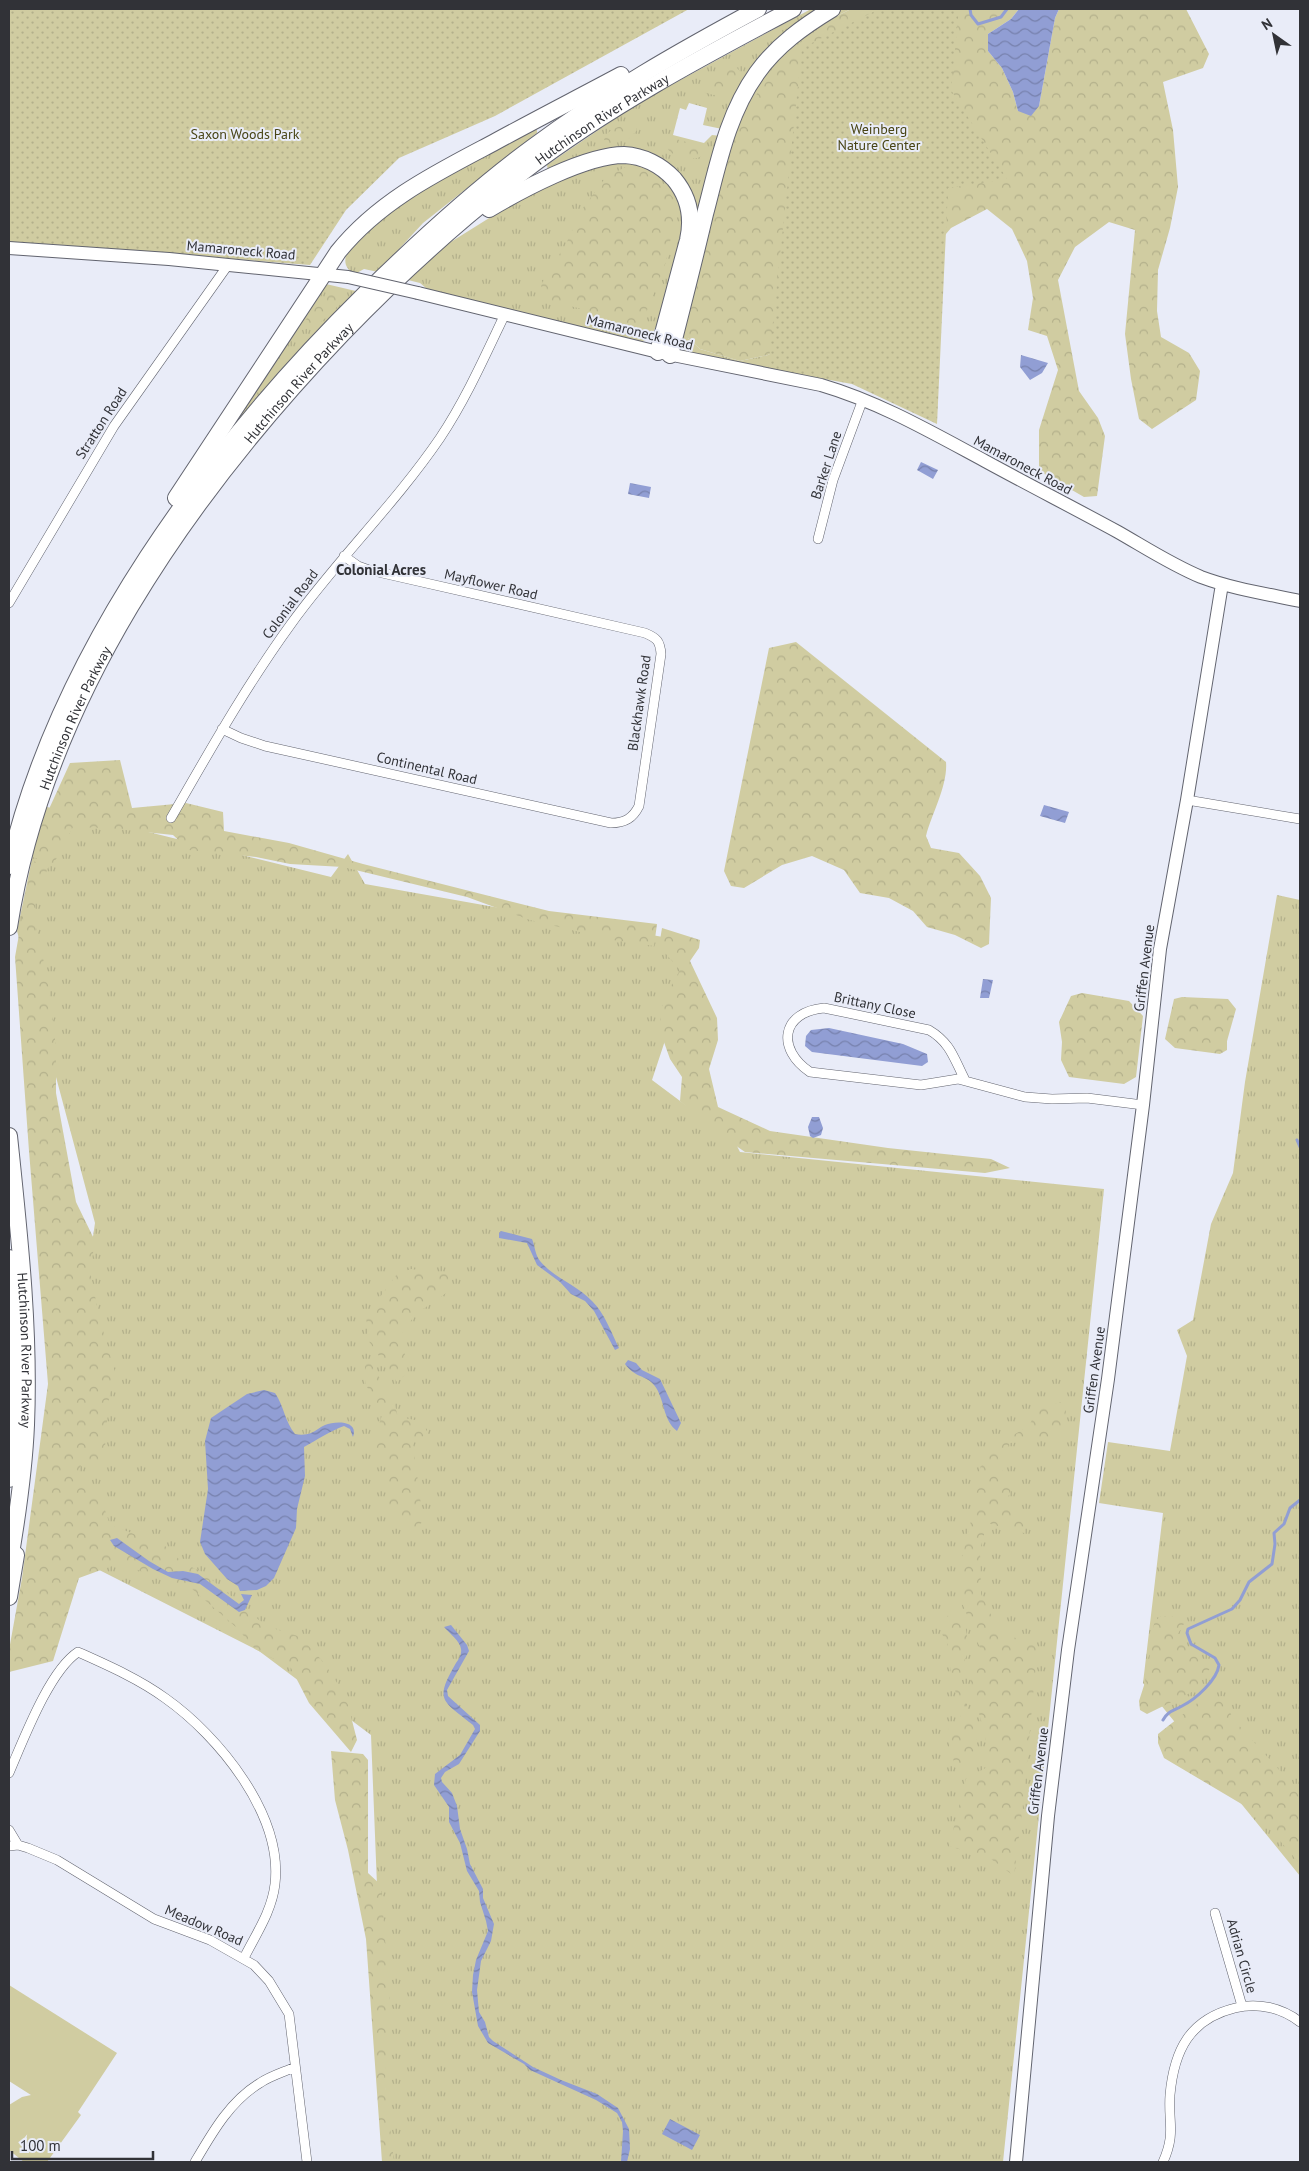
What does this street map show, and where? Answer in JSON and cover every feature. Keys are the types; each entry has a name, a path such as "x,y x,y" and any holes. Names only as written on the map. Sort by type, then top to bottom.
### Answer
{"highway":[{"name":"Hutchinson River Parkway","path":"9,866 33,784 59,720 91,655 134,580 192,494 250,419 324,336 425,236 477,191 561,126 619,87 758,9"},
{"name":"Hutchinson River Parkway","path":"9,927 23,856 56,758 98,668 150,576 211,487 276,406 371,305 440,239 526,169 593,122 674,73 793,9"},
{"path":"664,354 732,114 758,72 772,54 795,33 832,9"},
{"path":"134,580 161,522 324,273 352,234 381,208 407,190 662,53 710,35"},
{"path":"440,239 514,194 592,161 624,155 640,157 654,163 667,172 681,189 689,209 690,224 664,354"},
{"name":"Hutchinson River Parkway","path":"9,1136 24,1292 27,1392 24,1444 9,1565"},
{"name":"Hutchinson River Parkway","path":"9,1258 15,1380 9,1479"},
{"path":"9,1597 19,1525 24,1444"}],"street":[{"name":"Mamaroneck Road","path":"9,248 170,259 324,273 348,277 664,354 820,385 863,400 942,438 1118,532 1165,560 1222,584 1300,601"},
{"name":"Stratton Road","path":"9,603 114,426 228,265"},
{"name":"Colonial Road","path":"171,818 240,699 290,625 344,556 418,469 440,438 466,394 505,314"},
{"name":"Barker Lane","path":"818,539 833,480 863,400"},
{"name":"Mayflower Road","path":"344,556 358,566 369,570 606,624"},
{"name":"Griffen Avenue","path":"1016,2162 1048,1816 1068,1650 1108,1379 1143,1105 1160,949 1187,800 1222,584"},
{"name":"Blackhawk Road","path":"606,624 645,632 655,637 660,645 661,654 639,806 636,813 628,820"},
{"name":"Continental Road","path":"222,729 265,746 478,794 612,824 628,820"},
{"path":"1187,800 1300,819"},
{"name":"Brittany Close","path":"964,1080 948,1045 942,1038 929,1030 824,1008 809,1010 798,1017 789,1029 787,1042 790,1054 798,1064 810,1072 921,1085 958,1079 1025,1097 1052,1099 1087,1098 1143,1105"},
{"path":"9,1773 43,1699 63,1667 78,1652 150,1687 188,1715 239,1772 259,1809 276,1855 275,1884 271,1902 266,1916 244,1958"},
{"path":"9,1830 13,1846"},
{"name":"Meadow Road","path":"13,1846 57,1860 154,1918 210,1940 254,1964 269,1981 289,2014 308,2162"},
{"name":"Adrian Circle","path":"1216,1913 1242,2006"},
{"path":"1163,2162 1172,2138 1170,2095 1183,2045 1193,2030 1219,2012 1242,2006 1277,2009 1300,2022"},
{"path":"195,2162 226,2113 242,2097 260,2082 295,2068"}],"green space":[{"name":"Saxon Woods Park","path":"9,9 689,9 495,116 399,158 346,210 310,265 9,242"},
{"path":"811,9 824,9 809,18 722,129 703,125 707,108 689,103 686,110 680,108 673,135 704,143 712,135 721,136 701,217 660,158 548,171 547,165 638,103"},
{"path":"842,9 851,9 831,19 688,338 700,349 740,361 768,355 796,341 775,369 686,353 681,344 728,142 758,79 806,33"},
{"path":"851,9 1019,9 1011,19 988,34 988,51 1002,68 1013,92 1018,111 1039,106 1055,18 1059,9 1186,9 1209,54 1203,68 1163,82 1173,130 1178,187 1170,228 1158,270 1157,311 1161,337 1189,353 1200,371 1196,400 1152,429 1139,419 1125,334 1135,230 1109,222 1075,247 1058,280 1079,391 1098,418 1105,436 1097,496 1084,497 1039,471 1039,430 1058,370 1047,336 1028,330 1033,298 1027,261 1012,229 987,209 951,228 915,271 768,355 740,361 700,349 688,338 686,312 739,123 777,61 831,19"},
{"name":"Weinberg Nature Center","path":"879,9 959,9 951,90 1007,179 948,188 937,424 852,384 768,369 802,48"},
{"path":"736,67 739,70 740,76 731,83 723,94 714,95 701,92 699,85 723,70"},
{"path":"634,124 637,130 630,138 616,141 610,146 604,144 610,131 624,125"},
{"path":"534,129 537,130 537,133 423,223 378,272 364,269 355,274 348,268 345,261 346,254 384,213 432,179"},
{"path":"676,139 700,146 703,153 700,157 689,159 675,156 664,144 667,141"},
{"path":"629,160 656,169 674,188 683,207 683,236 657,325 649,339 640,342 427,289 420,283 408,280 446,245 521,198 580,172"},
{"path":"628,166 649,170 657,177 674,199 676,212 666,262 646,313 638,325 620,323 591,311 544,300 541,286 548,271 565,246 582,209 607,176"},
{"path":"326,284 360,292 281,370 235,424 231,421"},
{"path":"339,290 343,294 333,311 316,324 304,330 301,326 318,305 327,296"},
{"path":"796,642 946,762 945,780 926,836 931,848 959,853 980,876 991,898 989,944 981,948 955,935 927,927 913,911 889,898 860,893 844,870 812,856 782,865 744,888 731,886 724,871 769,648"},
{"path":"120,760 132,808 186,803 223,812 224,831 289,843 363,864 549,911 657,924 654,946 613,940 530,920 467,897 343,867 290,864 256,857 189,850 173,835 107,828 73,827 53,865 28,855 70,763"},
{"path":"43,806 331,877 348,854 365,884 663,937 689,968 652,1080 735,1142 740,1152 1104,1189 1003,2162 388,2162 371,1735 259,1651 48,1544 95,1223 17,931"},
{"path":"32,861 49,865 35,901 36,926 48,981 56,1048 56,1093 76,1202 95,1241 90,1271 99,1316 115,1372 109,1398 104,1459 81,1465 78,1476 105,1510 110,1525 164,1545 183,1563 204,1573 266,1626 301,1637 325,1664 346,1697 357,1740 351,1752 309,1703 291,1668 255,1649 237,1628 191,1588 163,1580 120,1563 79,1578 53,1661 9,1672 9,1650 22,1578 48,1384 15,957"},
{"path":"1277,895 1300,900 1300,1876 1143,1683 1163,1513 1099,1503 1108,1442 1170,1451 1187,1356 1177,1330 1193,1320 1211,1224 1233,1173 1245,1082"},
{"path":"662,928 700,940 699,948 690,961 717,1018 718,1040 709,1069 718,1107 770,1131 888,1148 991,1159 1010,1168 985,1173 745,1152 713,1130 680,1101 682,1077 670,1059 659,1028 663,1000 680,970 659,946"},
{"path":"1082,993 1129,1001 1143,1016 1136,1077 1124,1084 1069,1077 1061,1060 1062,1042 1059,1022 1071,996"},
{"path":"1182,997 1228,999 1236,1009 1227,1041 1227,1050 1220,1054 1175,1048 1165,1039 1174,999"},
{"path":"411,1269 452,1275 449,1291 416,1314 401,1334 408,1372 397,1382 368,1340 366,1316 397,1274"},
{"path":"366,1361 370,1362 394,1402 398,1417 421,1421 428,1433 413,1443 423,1521 416,1529 405,1527 398,1523 390,1508 387,1491 389,1466 372,1447 383,1412 366,1383"},
{"path":"1067,1401 1063,1438 1010,1443 997,1463 1013,1486 1004,1506 1026,1515 1024,1533 987,1523 980,1550 981,1594 992,1617 1006,1634 1040,1648 1035,1674 1024,1796 1014,1876 991,1859 949,1846 966,1779 989,1766 985,1734 970,1682 980,1648 961,1600 962,1557 975,1505 975,1480 986,1456 1008,1438 1029,1426 1038,1407"},
{"path":"952,1611 965,1625 967,1655 961,1669 960,1678 965,1703 974,1720 977,1737 977,1761 965,1765 957,1772 949,1745 948,1728 962,1722 948,1657 948,1645 942,1634 945,1619"},
{"path":"1161,1616 1181,1617 1185,1622 1176,1637 1212,1666 1192,1692 1147,1714 1140,1710 1139,1701 1148,1673 1152,1631 1155,1621"},
{"path":"1223,1696 1233,1719 1300,1793 1300,1864 1255,1812 1164,1758 1158,1743 1158,1734 1200,1701"},
{"path":"331,1751 363,1754 368,1760 368,1873 381,1885 390,2003 385,2082 394,2162 382,2162 366,1939 348,1850 335,1800"},
{"path":"9,1985 117,2053 78,2112 81,2115 47,2162 24,2162 9,2150 9,2105 22,2097 31,2095 9,2081"}],"water":[{"path":"1019,9 1059,9 1055,18 1039,106 1031,116 1018,111 1013,92 1002,68 988,51 988,34 1011,19"},
{"path":"1021,355 1048,363 1042,373 1030,380 1020,367"},
{"path":"921,462 938,470 933,479 917,470"},
{"path":"630,483 651,487 649,498 628,494"},
{"path":"1044,805 1069,812 1065,823 1040,816"},
{"path":"983,979 993,980 989,998 980,998"},
{"path":"829,1028 903,1044 927,1054 928,1062 922,1066 812,1052 805,1046 806,1036 811,1030"},
{"path":"812,1117 819,1117 823,1128 821,1135 813,1138 810,1136 808,1127"},
{"path":"501,1231 532,1239 540,1261 552,1272 580,1290 597,1306 619,1348 615,1350 594,1311 585,1301 571,1294 560,1282 537,1265 527,1243 499,1238"},
{"path":"628,1360 636,1363 642,1370 660,1379 681,1423 677,1431 666,1415 658,1390 648,1379 629,1369 625,1364"},
{"path":"264,1390 275,1393 295,1434 309,1434 325,1425 334,1423 345,1423 353,1427 354,1431 353,1437 350,1429 344,1426 304,1447 305,1476 297,1509 296,1528 274,1578 266,1586 257,1590 240,1591 238,1586 227,1579 205,1554 200,1542 208,1489 205,1441 211,1418 247,1394"},
{"path":"117,1538 168,1572 183,1571 198,1574 239,1604 244,1600 241,1594 252,1595 245,1610 239,1612 200,1584 172,1578 153,1569 114,1546 110,1540"},
{"path":"451,1625 467,1645 469,1651 447,1690 448,1696 480,1725 480,1731 459,1764 445,1772 441,1778 442,1782 452,1793 457,1806 460,1829 470,1864 483,1889 483,1898 494,1924 491,1941 481,1961 477,1990 479,2012 485,2022 489,2037 493,2041 533,2067 597,2094 618,2108 629,2129 630,2149 627,2162 621,2162 623,2131 622,2122 617,2113 596,2100 530,2070 524,2064 488,2043 478,2026 472,1992 473,1975 476,1960 488,1931 479,1891 467,1871 460,1843 449,1822 449,1807 434,1785 435,1774 460,1755 475,1729 445,1699 445,1685 461,1653 459,1643 444,1627"},
{"path":"670,2119 700,2135 692,2150 662,2134"}],"waterway":[{"path":"970,9 971,15 978,24 1001,17 1007,9"},
{"path":"1297,1140 1300,1147"},
{"path":"1163,1720 1169,1713 1188,1703 1205,1689 1214,1677 1219,1665 1215,1658 1191,1644 1187,1633 1188,1629 1232,1609 1240,1600 1249,1582 1272,1564 1275,1544 1274,1533 1284,1524 1290,1508 1300,1500"}],"district":[{"name":"Colonial Acres","path":"381,570"}]}
